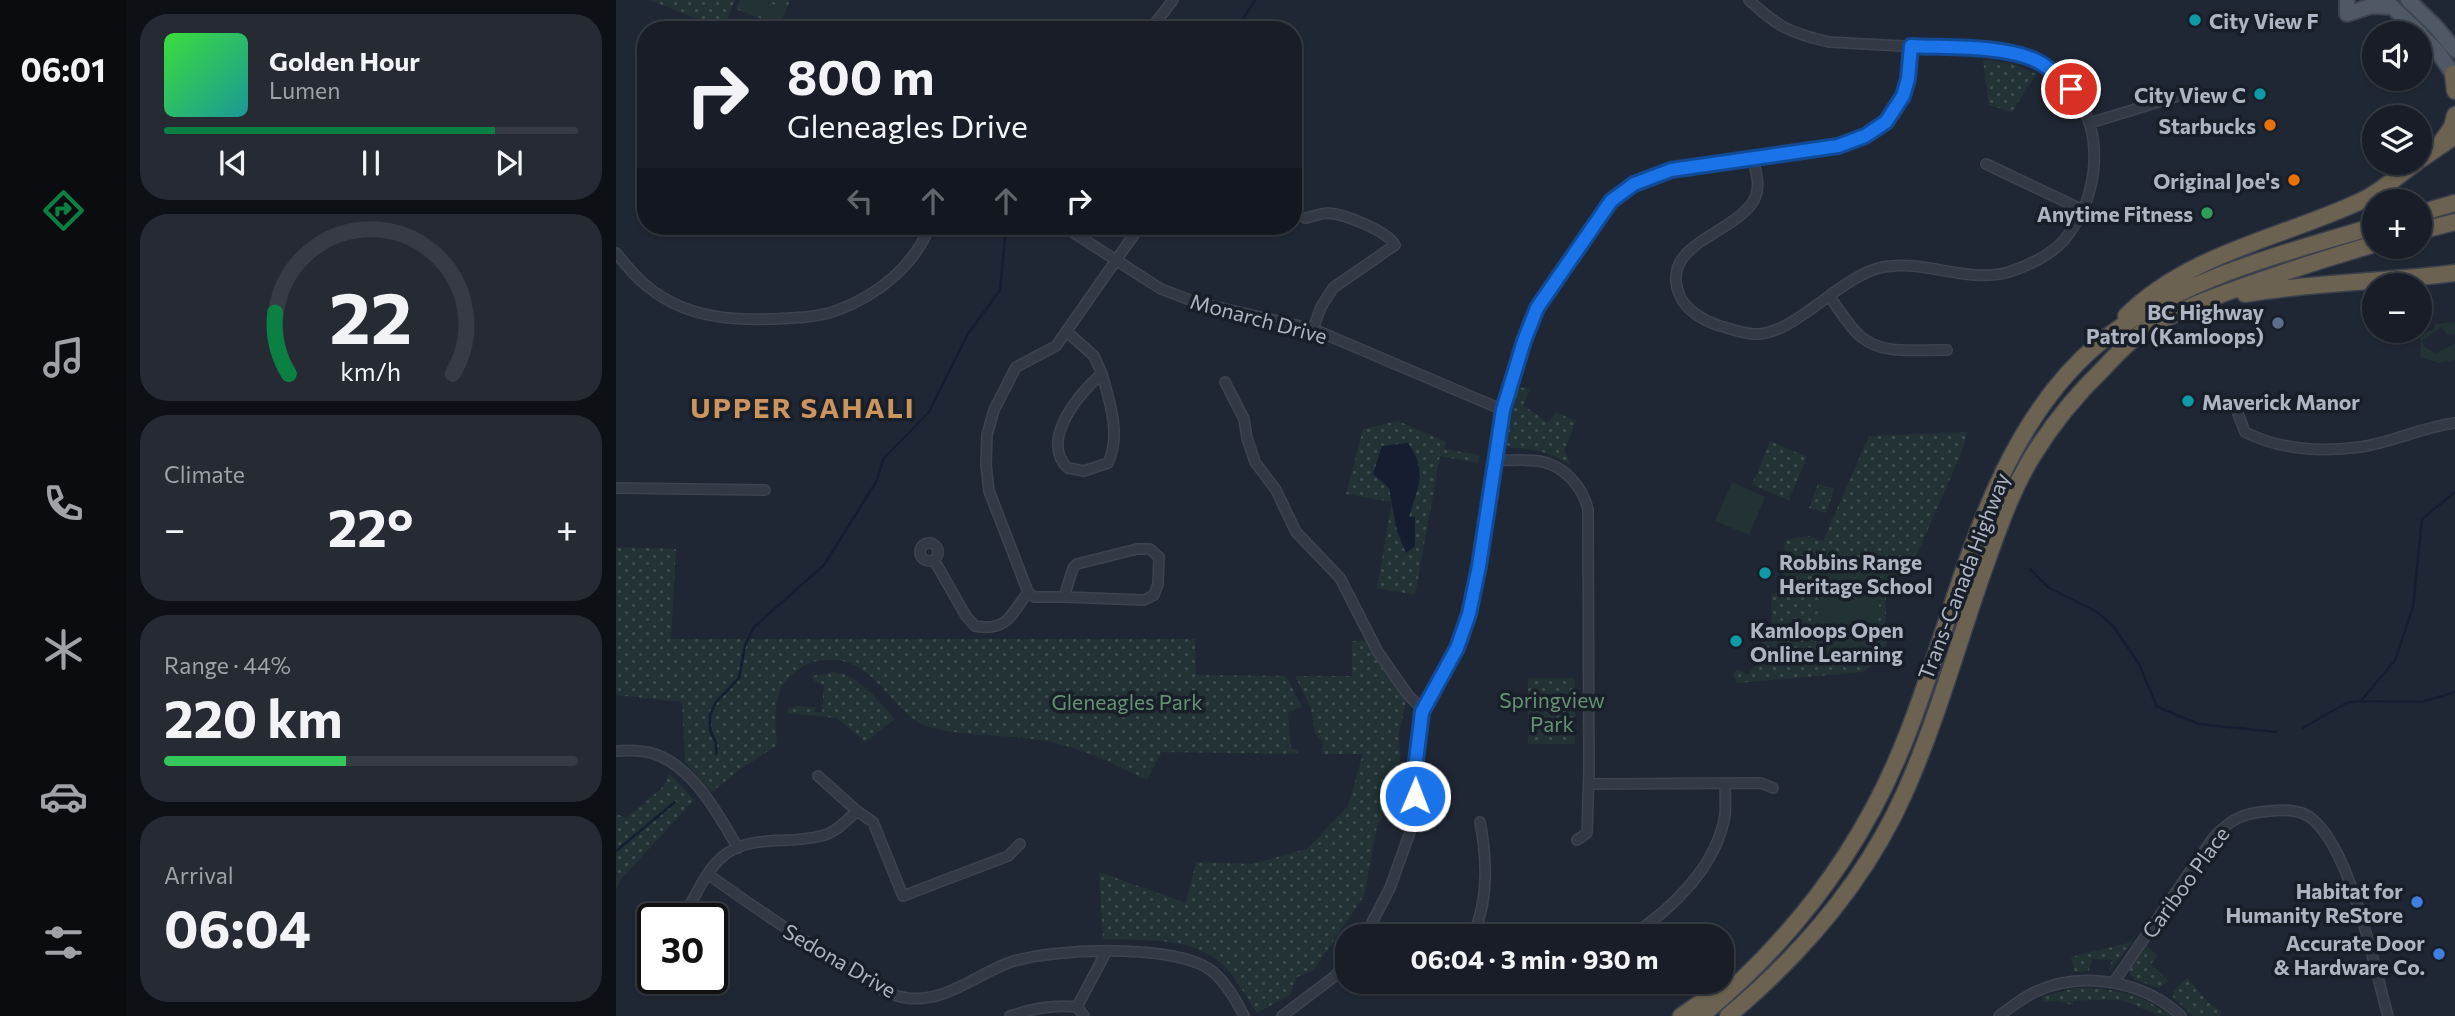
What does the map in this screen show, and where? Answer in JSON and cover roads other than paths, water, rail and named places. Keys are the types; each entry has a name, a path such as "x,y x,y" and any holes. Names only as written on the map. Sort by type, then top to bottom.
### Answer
{"highway":[{"path":"2454,75 2455,91"},
{"path":"2437,148 2452,127 2455,115"},
{"path":"2432,152 2455,136"},
{"path":"2098,344 2141,301 2187,272 2365,199 2399,175"},
{"path":"2432,210 2455,203"},
{"path":"2432,229 2455,222"},
{"name":"Trans-Canada Highway","path":"1701,1016 1761,961 1817,898 1866,824 1908,735 1976,540 2017,445 2042,405 2098,344 2141,314 2193,286 2239,267 2362,230"},
{"name":"Trans-Canada Highway","path":"1728,1016 1774,977 1804,944 1832,911 1881,838 1905,792 2011,499 2031,458 2086,385 2139,334 2191,304 2362,248"},
{"path":"2432,276 2455,273"},
{"path":"2432,280 2455,280"},
{"path":"2191,304 2274,289 2362,283"},
{"path":"1681,1016 1761,961"}],"main road":[{"path":"2347,0 2347,14 2363,7 2388,4 2407,21"},
{"path":"2413,2 2455,50"},
{"path":"2432,48 2454,75"}],"street":[{"path":"1157,21 1173,0"},
{"path":"1749,0 1775,24 1803,36 1829,42 2013,52 2037,61 2049,68 2071,89 2090,123 2095,151 2093,180 2083,210 2063,242 2040,259 2009,272 1978,277 1908,266 1882,267 1853,279 1780,328 1754,334 1729,329 1703,319 1690,310 1679,296 1676,271 1683,258 1696,244 1746,210 1754,200 1758,189 1753,159"},
{"path":"1371,924 1390,888 1410,832 1422,712 1457,648 1469,614 1503,410 1537,308 1611,201 1634,184 1671,170 1838,146 1865,136 1886,122 1903,96 1908,79 1911,46"},
{"path":"2090,123 2178,96"},
{"path":"1986,164 2083,210"},
{"path":"1305,218 1327,213 1350,219 1390,237 1395,245 1333,288 1321,307 1313,329"},
{"path":"616,253 636,279 671,302 707,316 743,320 798,318 837,311 875,292 904,268 924,235"},
{"name":"Monarch Drive","path":"1077,235 1161,289 1195,302 1313,329 1503,410"},
{"path":"1064,597 1073,568 1077,564 1137,549 1150,549 1158,557 1158,584 1154,595 1144,600 1034,597 1028,592 989,491 987,445 994,410 1016,367 1056,346 1134,235"},
{"path":"1829,296 1858,335 1872,345 1884,349 1947,350"},
{"path":"1066,331 1094,356 1102,374 1110,405 1114,449 1108,463 1084,471 1068,468 1058,456 1062,421 1091,382 1102,374"},
{"path":"1225,382 1244,419 1255,462 1276,490 1296,532 1340,579 1378,652 1422,712"},
{"path":"2238,414 2245,432 2259,439 2284,446 2313,449 2362,447 2455,423"},
{"path":"1495,460 1539,461 1549,464 1578,484 1588,509 1589,783 1587,833 1577,839"},
{"path":"616,488 765,490"},
{"path":"934,560 966,616 975,626 991,629 1006,621 1028,592"},
{"path":"616,751 634,750 655,754 682,770 711,803 738,848"},
{"path":"818,776 856,811 873,822 903,896 1008,856 1020,844"},
{"path":"1589,783 1761,783 1773,788"},
{"path":"1647,924 1666,909 1707,864 1718,840 1725,814 1725,783"},
{"name":"Cariboo Place","path":"2114,982 2214,837 2230,821 2252,812 2277,810 2303,813 2324,830 2350,880 2388,1016"},
{"path":"692,903 721,859 738,848 757,842 823,836 841,826 856,811"},
{"path":"1479,924 1484,902 1484,839 1480,822"},
{"name":"Sedona Drive","path":"709,875 768,918 883,990 906,998 946,994 1009,963 1038,954 1066,951 1159,954 1191,960 1211,970 1226,987 1244,1016"},
{"path":"1077,1007 1106,952"},
{"path":"1285,1015 1335,976"},
{"path":"1999,1016 2037,991 2066,982 2114,982 2141,990 2171,1006 2181,1016"},
{"path":"1010,1016 1046,1006 1077,1007"},
{"path":"1077,1007 1084,1016"},
{"path":"1285,1015 1299,1016"}],"water":[{"path":"1408,443 1418,462 1419,479 1409,517 1415,517 1415,546 1406,553 1397,531 1389,488 1373,474 1382,446"}],"waterway":[{"path":"1242,21 1255,0"},
{"path":"716,754 716,743 710,730 710,715 716,702 739,678 745,645 754,627 824,565 876,482 884,458 929,412 968,334 1000,290 1005,235"},
{"path":"2361,701 2395,660 2413,607 2422,519 2455,492"},
{"path":"2030,569 2049,588 2097,612 2113,626 2139,664 2157,707 2199,724 2276,732"},
{"path":"2303,728 2346,703 2422,702 2455,692"},
{"path":"616,851 675,802"}],"place":[{"name":"City View F","path":"2195,20"},
{"name":"City View C","path":"2260,94"},
{"name":"Starbucks","path":"2270,125"},
{"name":"Original Joe's","path":"2294,180"},
{"name":"Anytime Fitness","path":"2207,213"},
{"name":"BC Highway Patrol (Kamloops)","path":"2278,323"},
{"name":"Maverick Manor","path":"2188,401"},
{"name":"Robbins Range Heritage School","path":"1765,573"},
{"name":"Kamloops Open Online Learning","path":"1736,641"},
{"name":"Habitat for Humanity ReStore","path":"2417,902"},
{"name":"Accurate Door & Hardware Co.","path":"2439,954"}],"district":[{"name":"UPPER SAHALI","path":"803,407"}],"park label":[{"name":"Gleneagles Park","path":"1127,701"},
{"name":"Springview Park","path":"1552,711"}]}
